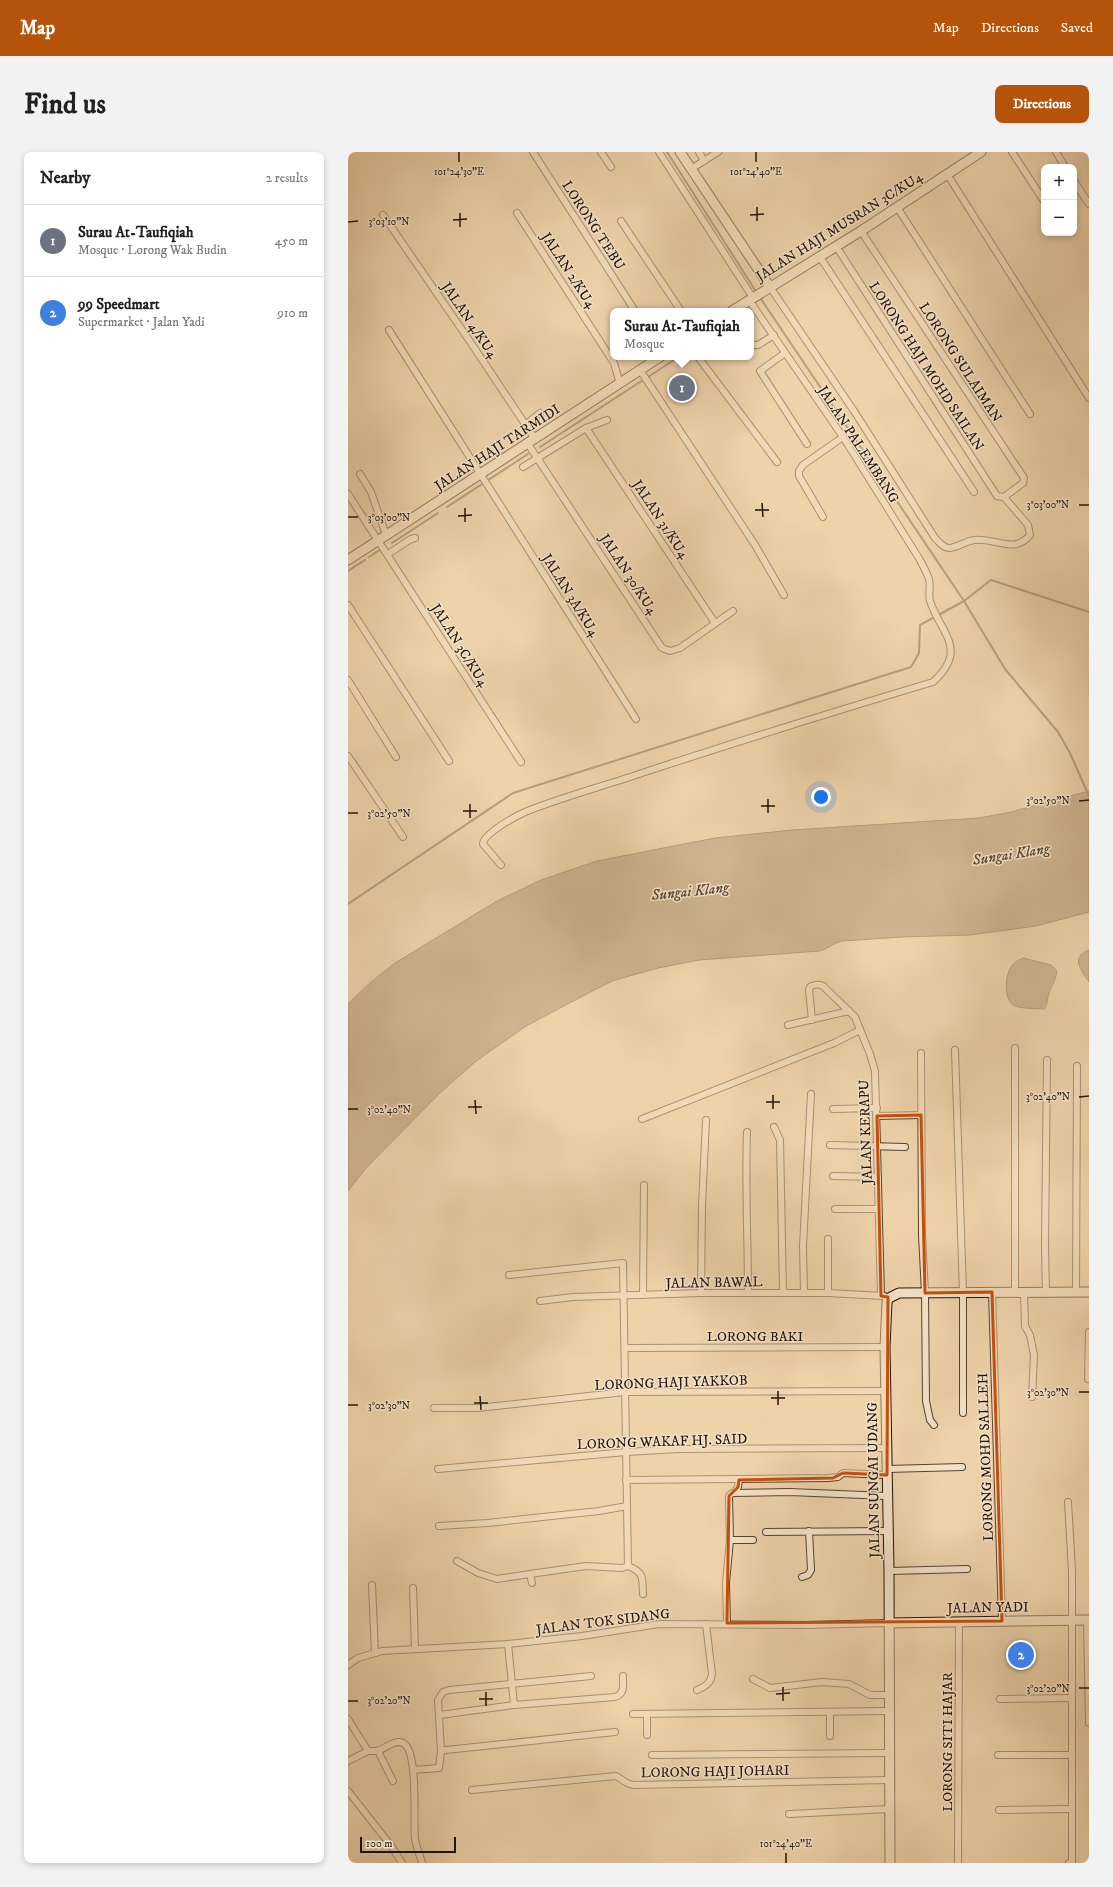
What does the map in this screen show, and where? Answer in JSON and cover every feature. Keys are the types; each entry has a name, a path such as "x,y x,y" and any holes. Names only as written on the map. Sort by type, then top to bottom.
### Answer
{"street":[{"name":"LORONG TEBU","path":"533,152 633,308"},
{"path":"601,152 611,167"},
{"name":"JALAN PALEMBANG","path":"501,866 483,844 483,841 485,837 495,830 524,813 702,753 933,682 944,672 949,664 951,644 933,607 930,598 929,578 920,560 843,438 785,353 753,298 659,152"},
{"path":"680,152 769,288"},
{"path":"699,152 704,161"},
{"path":"691,169 718,152"},
{"name":"JALAN HAJI MUSRAN 3C/KU4","path":"753,298 861,231 981,152"},
{"path":"1012,152 1043,200"},
{"path":"1056,152 1063,164"},
{"path":"947,174 1089,398"},
{"path":"1077,185 1089,204"},
{"path":"897,207 1030,414"},
{"name":"JALAN 2/KU4","path":"518,213 610,357"},
{"name":"JALAN 4/KU4","path":"383,215 470,340 525,425 531,442"},
{"path":"621,221 680,308"},
{"name":"LORONG SULAIMAN","path":"861,231 1024,478 1023,483 1002,497"},
{"name":"LORONG HAJI MOHD SAILAN","path":"769,288 854,411 935,538 944,547 950,548 978,540 1011,545 1025,542 1030,535 1028,525 1002,497 836,246"},
{"path":"820,257 974,492"},
{"path":"737,308 753,298"},
{"name":"JALAN 3A/KU4","path":"389,330 636,719"},
{"path":"754,345 758,345 774,335"},
{"path":"785,353 760,371 807,444"},
{"name":"JALAN 2/KU4","path":"612,360 620,384"},
{"name":"JALAN HAJI TARMIDI","path":"348,560 382,538 484,480 531,442 655,360"},
{"path":"700,360 777,462"},
{"path":"640,370 755,545 784,595"},
{"path":"525,425 540,413"},
{"path":"523,467 586,428 607,420"},
{"name":"JALAN 31/KU4","path":"586,428 715,623"},
{"path":"823,517 799,476 799,471 803,465 843,438"},
{"name":"JALAN 30/KU4","path":"531,442 538,458 662,648 676,651 733,611"},
{"path":"360,474 371,492 382,538"},
{"path":"348,494 382,538"},
{"name":"JALAN 3C/KU4","path":"382,538 388,554 521,762"},
{"path":"388,554 415,538"},
{"path":"348,605 449,761"},
{"path":"348,680 396,756"},
{"path":"348,756 403,837"},
{"name":"JALAN KERAPU","path":"812,1020 808,996 809,990 810,987 814,985 823,986 855,1017 870,1054 875,1071 878,1146 878,1208 885,1297"},
{"path":"788,1026 849,1011"},
{"path":"642,1119 862,1033"},
{"path":"1015,1048 1015,1292"},
{"path":"955,1050 963,1293 963,1413"},
{"path":"921,1053 922,1235 925,1293 926,1401 930,1420 934,1425"},
{"path":"1046,1060 1044,1247 1046,1292"},
{"path":"1076,1292 1077,1066"},
{"path":"804,1293 804,1246 811,1094"},
{"path":"833,1109 877,1108"},
{"path":"877,1116 921,1115"},
{"path":"701,1293 702,1206 706,1120"},
{"path":"774,1127 780,1140 783,1293"},
{"path":"747,1132 745,1184 748,1202 748,1293"},
{"path":"830,1145 905,1147"},
{"path":"833,1176 878,1177"},
{"path":"643,1295 644,1185"},
{"path":"835,1209 878,1208"},
{"path":"828,1239 828,1293"},
{"path":"509,1275 623,1263 626,1348 625,1392 628,1566"},
{"name":"LORONG MOHD SALLEH","path":"992,1292 1002,1621"},
{"path":"1024,1292 1025,1326 1030,1335 1034,1355 1032,1397"},
{"path":"885,1297 898,1293 1089,1292"},
{"name":"JALAN BAWAL","path":"540,1301 573,1297 701,1293 828,1293 885,1297"},
{"name":"JALAN SUNGAI UDANG","path":"885,1297 889,1570 888,1711 890,1863"},
{"path":"1088,1379 1089,1332"},
{"name":"LORONG BAKI","path":"626,1348 885,1347"},
{"name":"LORONG HAJI YAKKOB","path":"434,1408 478,1408 625,1392 886,1391"},
{"name":"LORONG WAKAF HJ. SAID","path":"438,1469 626,1452 678,1449 887,1448"},
{"path":"626,1480 833,1478 838,1477 843,1473 887,1472 962,1467"},
{"path":"727,1623 726,1583 730,1540 729,1496 734,1493 738,1487 739,1480"},
{"path":"734,1493 790,1492 887,1496"},
{"path":"1068,1502 1072,1571 1070,1620 1072,1809 1070,1863"},
{"path":"439,1526 488,1523 578,1514 627,1506"},
{"path":"802,1577 808,1575 811,1570 809,1531"},
{"path":"766,1532 888,1531"},
{"path":"730,1540 754,1540"},
{"path":"457,1561 478,1573 497,1580 586,1566 622,1568 628,1566 639,1570 642,1575 643,1594"},
{"path":"889,1570 967,1569"},
{"path":"530,1574 532,1583"},
{"path":"372,1585 375,1653"},
{"path":"413,1588 415,1648"},
{"name":"JALAN YADI","path":"888,1623 1088,1620 1089,1723"},
{"name":"LORONG SITI HAJAR","path":"958,1863 959,1621"},
{"name":"JALAN TOK SIDANG","path":"349,1663 375,1653 415,1648 508,1644 582,1636 659,1624 727,1623 807,1625 888,1623"},
{"path":"697,1690 705,1686 711,1680 712,1674 706,1624"},
{"path":"508,1644 514,1705"},
{"path":"412,1770 439,1768 441,1751 438,1700 443,1692 449,1690 591,1676"},
{"path":"440,1715 514,1705 618,1696 622,1691 624,1676"},
{"path":"753,1679 770,1688 822,1682 849,1684 870,1695 888,1695"},
{"path":"1000,1699 1071,1698"},
{"path":"633,1714 888,1711"},
{"path":"830,1712 830,1736"},
{"path":"647,1735 648,1714"},
{"path":"348,1719 368,1751"},
{"path":"441,1751 615,1732"},
{"path":"348,1761 368,1751 378,1751 398,1742 404,1743 407,1747 415,1792 415,1839 422,1863"},
{"path":"378,1751 393,1781"},
{"path":"652,1755 889,1753"},
{"path":"998,1756 1071,1754"},
{"name":"LORONG HAJI JOHARI","path":"472,1790 616,1776 626,1783 633,1785 889,1780"},
{"path":"348,1791 392,1847 402,1863"},
{"path":"789,1814 889,1809"},
{"path":"999,1810 1072,1809"}],"highlighted area":[{"path":"921,1115 925,1293 992,1292 1002,1621 727,1623 729,1496 738,1487 739,1480 833,1478 843,1473 887,1475 888,1297 881,1296 877,1116"}],"water":[{"name":"Sungai Klang","path":"1089,791 1089,912 1036,926 970,935 842,941 819,951 699,960 658,968 612,981 526,1026 475,1062 441,1092 366,1168 348,1191 348,1004 371,982 395,963 497,901 541,880 597,861 715,838 792,830 979,818 1011,812"},
{"path":"1089,950 1089,982 1080,968 1079,960 1083,953"},
{"path":"1023,958 1051,965 1057,971 1044,1009 1018,1007 1009,1000 1006,985 1010,969 1016,962"}],"waterway":[{"path":"667,152 757,293"},
{"path":"759,296 964,601 1005,669 1058,732 1070,753 1089,796"},
{"path":"648,377 674,360"},
{"path":"540,447 643,380"},
{"path":"447,507 528,454"},
{"path":"392,543 438,513"},
{"path":"369,557 381,549"},
{"path":"348,571 365,560"},
{"path":"348,904 513,793 911,667 919,653 920,625 964,601 991,580 1089,612"}],"place":[{"name":"Surau At-Taufiqiah","path":"682,388"},
{"name":"99 Speedmart","path":"1021,1655"}]}
